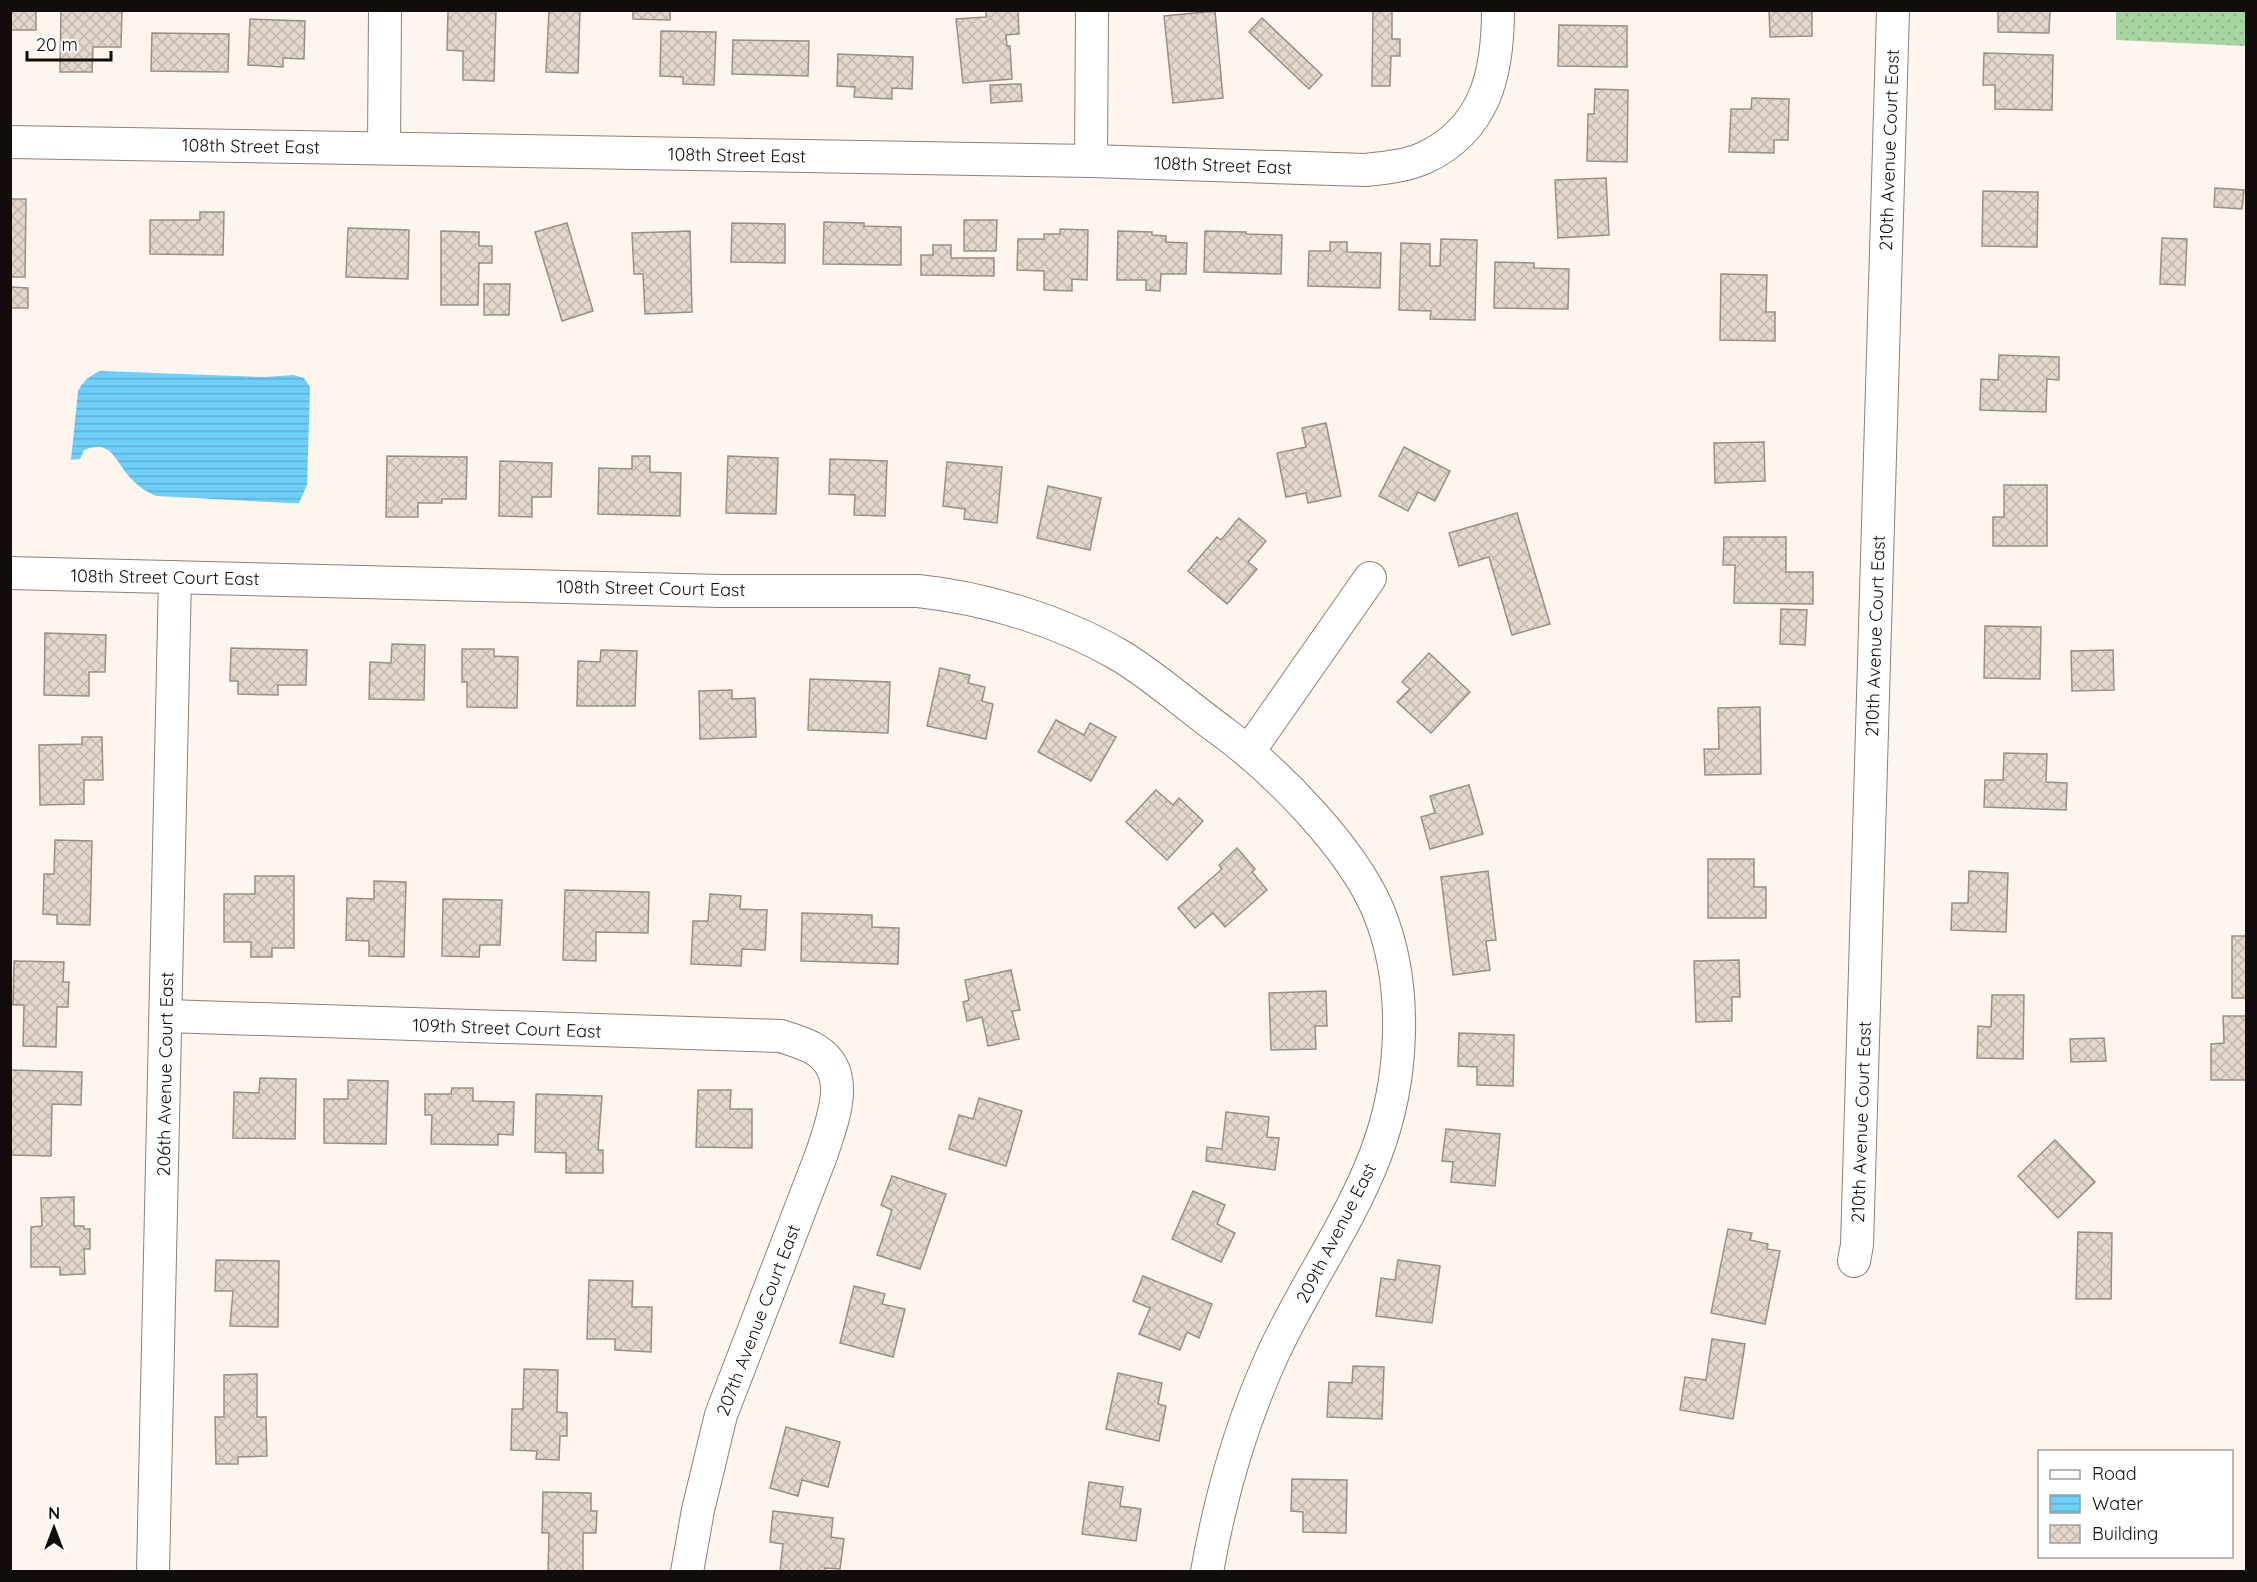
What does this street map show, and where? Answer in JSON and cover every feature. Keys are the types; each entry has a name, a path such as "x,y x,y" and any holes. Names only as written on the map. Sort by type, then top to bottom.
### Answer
{"street":[{"path":"384,148 385,10"},
{"path":"1091,161 1092,10"},
{"name":"108th Street East","path":"10,142 1091,161 1365,170 1422,159 1456,136 1482,105 1495,66 1498,10"},
{"name":"210th Avenue Court East","path":"1854,1261 1858,1221 1893,10"},
{"name":"108th Street Court East","path":"10,573 721,591 918,591 947,594 1012,610 1086,638 1120,656 1249,751"},
{"name":"206th Avenue Court East","path":"153,1572 175,577"},
{"path":"1249,751 1370,578"},
{"name":"209th Avenue East","path":"1207,1572 1216,1526 1242,1434 1272,1355 1353,1204 1375,1156 1391,1109 1399,1047 1396,975 1378,910 1360,877 1323,826 1249,751"},
{"name":"109th Street Court East","path":"167,1016 781,1036 818,1050 834,1073"},
{"name":"207th Avenue Court East","path":"687,1572 698,1510 721,1415 822,1153 835,1113 838,1088 834,1073"}],"green space":[{"path":"2116,11 2246,11 2246,46 2116,40"}],"water":[{"path":"100,371 264,377 294,375 304,378 310,387 307,485 299,503 157,496 137,484 105,448 92,447 84,450 80,459 71,460 78,391 87,379"}],"building":[{"path":"10,10 36,10 36,30 10,30"},
{"path":"61,10 122,10 121,47 93,47 92,72 60,72"},
{"path":"448,10 496,10 494,81 463,80 463,51 447,50"},
{"path":"549,10 580,10 578,73 546,72"},
{"path":"633,10 670,10 670,20 633,19"},
{"path":"986,10 1018,10 1019,34 1006,35 1007,46 1010,46 1012,79 963,83 956,19 986,17"},
{"path":"1373,10 1392,10 1392,39 1400,39 1400,56 1391,56 1390,86 1372,86"},
{"path":"1769,10 1812,10 1812,36 1770,37"},
{"path":"1998,10 2050,10 2049,33 1998,32"},
{"path":"1215,11 1223,98 1173,103 1164,16"},
{"path":"1262,18 1322,75 1309,89 1249,32"},
{"path":"250,19 305,21 304,59 283,58 283,67 248,65"},
{"path":"1559,25 1627,26 1627,67 1558,66"},
{"path":"661,31 716,32 714,85 683,84 683,77 660,76"},
{"path":"152,33 229,34 228,72 151,71"},
{"path":"733,40 809,41 808,76 732,74"},
{"path":"1984,53 2053,55 2052,110 1995,109 1995,85 1983,85"},
{"path":"838,54 913,57 912,89 892,88 892,99 854,97 855,87 837,86"},
{"path":"1021,84 1022,101 991,103 990,85"},
{"path":"1595,89 1628,90 1627,162 1587,161 1588,114 1594,114"},
{"path":"1752,98 1789,99 1788,140 1774,140 1774,153 1729,152 1731,109 1751,109"},
{"path":"1606,178 1609,235 1558,238 1555,180"},
{"path":"2215,188 2244,190 2242,209 2214,207"},
{"path":"1983,191 2038,192 2037,247 1982,246"},
{"path":"10,199 26,199 25,277 10,277"},
{"path":"200,212 224,212 223,255 150,254 150,220 200,220"},
{"path":"964,220 997,220 996,251 964,251"},
{"path":"824,222 901,227 901,265 823,264"},
{"path":"567,223 593,311 562,321 535,232"},
{"path":"732,223 785,224 785,263 731,262"},
{"path":"348,228 409,230 408,279 346,277"},
{"path":"1060,229 1088,230 1087,280 1072,279 1072,291 1044,290 1044,271 1017,270 1018,239 1044,239 1044,234 1060,234"},
{"path":"441,231 479,232 479,246 492,246 492,263 479,263 478,305 441,305"},
{"path":"690,231 692,312 645,314 643,274 634,274 632,233"},
{"path":"1118,231 1152,232 1152,235 1166,236 1166,242 1187,243 1186,274 1161,274 1160,291 1146,290 1146,280 1117,280"},
{"path":"1205,231 1282,235 1281,274 1204,272"},
{"path":"2162,238 2187,239 2185,285 2160,284"},
{"path":"1441,239 1477,240 1475,320 1430,319 1431,311 1399,310 1401,243 1430,244 1430,266 1440,266"},
{"path":"1330,242 1347,242 1347,252 1381,253 1380,288 1308,286 1309,251 1330,251"},
{"path":"933,245 951,245 951,258 994,258 994,276 921,275 921,255 933,255"},
{"path":"1495,262 1534,263 1534,268 1569,269 1568,309 1494,308"},
{"path":"1721,274 1767,275 1766,312 1775,312 1775,341 1720,340"},
{"path":"484,284 510,284 509,315 484,315"},
{"path":"10,287 28,288 28,308 10,308"},
{"path":"1999,355 2059,357 2059,380 2047,379 2046,412 1980,410 1981,379 1998,380"},
{"path":"1326,423 1341,496 1308,503 1306,493 1286,497 1277,453 1306,447 1302,428"},
{"path":"1764,442 1765,481 1715,483 1714,443"},
{"path":"1404,447 1450,471 1435,501 1418,492 1408,511 1379,496"},
{"path":"387,456 467,457 466,499 442,499 442,503 418,503 418,517 386,517"},
{"path":"632,456 650,456 650,472 681,473 680,516 598,514 599,468 632,469"},
{"path":"728,456 778,458 776,514 726,513"},
{"path":"830,459 887,461 885,516 854,515 855,495 829,494"},
{"path":"500,461 552,463 551,497 532,497 532,517 499,516"},
{"path":"947,462 1002,467 997,523 964,519 965,509 943,506"},
{"path":"2004,485 2047,485 2047,546 1993,546 1993,517 2004,517"},
{"path":"1048,486 1101,498 1090,550 1037,538"},
{"path":"1517,513 1550,624 1512,635 1489,557 1459,566 1449,533"},
{"path":"1239,518 1266,541 1248,562 1257,569 1227,604 1188,571 1217,537 1221,540"},
{"path":"1724,537 1786,537 1786,572 1813,572 1813,604 1734,603 1735,565 1723,565"},
{"path":"1781,609 1807,610 1805,645 1780,644"},
{"path":"1985,626 2041,627 2040,679 1984,678"},
{"path":"45,633 106,635 105,672 89,672 89,696 44,695"},
{"path":"392,644 425,645 424,700 369,699 370,662 391,663"},
{"path":"231,648 307,650 306,685 278,685 278,695 238,694 238,681 230,681"},
{"path":"462,649 494,649 494,656 518,657 517,708 467,707 467,682 462,682"},
{"path":"601,650 637,651 635,706 577,706 578,661 600,662"},
{"path":"2113,650 2114,690 2072,691 2071,651"},
{"path":"1429,653 1470,692 1431,733 1397,702 1410,689 1402,682"},
{"path":"940,668 970,675 968,683 985,687 982,701 993,704 986,739 927,726"},
{"path":"810,679 890,682 888,733 808,730"},
{"path":"732,690 732,699 755,698 756,737 700,739 699,691"},
{"path":"1760,707 1761,774 1705,775 1704,749 1719,749 1718,708"},
{"path":"1056,720 1084,735 1090,723 1116,737 1091,781 1038,752"},
{"path":"82,737 102,737 103,780 84,780 84,804 40,805 39,745 82,744"},
{"path":"2004,753 2047,754 2046,782 2067,783 2066,810 1984,807 1985,780 2003,780"},
{"path":"1469,785 1483,834 1430,849 1421,817 1435,813 1430,796"},
{"path":"1156,790 1173,805 1179,798 1203,821 1167,860 1126,822"},
{"path":"55,840 92,841 90,925 57,924 57,915 43,914 44,874 54,874"},
{"path":"1237,848 1255,869 1252,872 1267,890 1225,927 1213,913 1195,928 1178,908 1222,869 1219,865"},
{"path":"1708,859 1754,859 1754,887 1766,887 1766,918 1708,918"},
{"path":"1488,871 1496,940 1486,941 1490,970 1453,975 1441,877"},
{"path":"1969,871 2008,873 2006,932 1951,930 1952,903 1968,903"},
{"path":"255,876 294,876 294,948 272,948 272,957 251,957 251,942 224,942 224,894 255,894"},
{"path":"374,881 406,882 404,957 369,956 369,941 346,940 347,898 374,899"},
{"path":"565,890 649,892 648,933 596,932 596,961 563,960"},
{"path":"710,894 741,896 740,909 767,910 765,950 742,949 741,966 691,964 693,921 708,921"},
{"path":"443,899 502,900 500,945 480,945 479,957 442,956"},
{"path":"802,913 872,915 872,927 899,928 898,964 801,961"},
{"path":"2232,936 2246,936 2246,998 2232,998"},
{"path":"1739,960 1740,997 1732,997 1732,1021 1696,1022 1694,961"},
{"path":"14,961 64,962 63,982 69,982 68,1007 57,1007 56,1047 23,1046 24,1005 13,1005"},
{"path":"1011,970 1020,1010 1012,1011 1019,1039 988,1046 982,1017 967,1021 963,1002 969,1000 965,980"},
{"path":"1326,991 1327,1026 1315,1026 1316,1049 1271,1050 1269,993"},
{"path":"1992,995 2024,995 2023,1059 1977,1058 1978,1026 1991,1027"},
{"path":"2223,1016 2246,1016 2246,1080 2211,1080 2211,1044 2224,1043"},
{"path":"1459,1033 1514,1035 1513,1086 1477,1085 1477,1067 1458,1066"},
{"path":"2104,1038 2106,1061 2071,1062 2070,1039"},
{"path":"11,1070 82,1072 81,1105 52,1104 51,1156 10,1155"},
{"path":"260,1078 296,1079 295,1139 233,1138 234,1092 259,1093"},
{"path":"348,1080 388,1081 386,1144 324,1143 324,1099 348,1099"},
{"path":"452,1088 473,1088 473,1101 514,1102 513,1135 498,1134 498,1145 431,1144 432,1115 425,1115 425,1094 451,1094"},
{"path":"698,1090 731,1090 730,1109 752,1109 752,1148 696,1147"},
{"path":"536,1094 602,1096 598,1150 603,1150 603,1173 566,1173 566,1153 535,1152"},
{"path":"979,1098 1022,1111 1006,1166 949,1149 959,1115 973,1119"},
{"path":"1226,1112 1269,1117 1267,1137 1279,1138 1275,1170 1206,1161 1207,1147 1222,1149"},
{"path":"1446,1129 1500,1134 1495,1186 1451,1182 1453,1162 1442,1161"},
{"path":"2055,1140 2095,1182 2058,1218 2018,1176"},
{"path":"892,1176 946,1194 920,1269 877,1255 892,1210 881,1205"},
{"path":"1193,1191 1225,1205 1217,1224 1235,1233 1221,1262 1172,1239"},
{"path":"74,1197 74,1226 84,1226 84,1229 90,1229 90,1249 84,1249 85,1274 60,1275 60,1267 31,1267 31,1227 42,1226 41,1198"},
{"path":"1728,1229 1752,1233 1750,1240 1768,1244 1767,1249 1780,1251 1765,1324 1711,1313"},
{"path":"2078,1232 2112,1233 2111,1299 2076,1299"},
{"path":"216,1260 279,1261 278,1327 230,1326 233,1291 215,1291"},
{"path":"1398,1260 1440,1266 1432,1323 1376,1316 1381,1278 1395,1280"},
{"path":"1143,1276 1212,1304 1199,1338 1187,1332 1180,1350 1139,1334 1150,1308 1133,1301"},
{"path":"589,1280 633,1281 632,1307 652,1307 651,1352 615,1350 615,1339 587,1339"},
{"path":"854,1286 885,1294 882,1304 905,1309 893,1357 840,1343"},
{"path":"1712,1339 1745,1344 1733,1419 1680,1410 1685,1377 1706,1380"},
{"path":"1353,1366 1384,1367 1382,1419 1327,1417 1329,1382 1352,1383"},
{"path":"524,1369 558,1370 557,1412 567,1413 567,1436 560,1436 559,1460 536,1459 537,1451 511,1450 512,1409 523,1409"},
{"path":"1118,1373 1162,1383 1158,1404 1166,1406 1159,1441 1106,1429"},
{"path":"257,1374 257,1417 266,1417 267,1456 238,1457 238,1464 216,1464 215,1417 224,1417 224,1375"},
{"path":"786,1427 840,1442 828,1487 802,1480 798,1496 770,1488"},
{"path":"1292,1479 1347,1480 1346,1533 1303,1532 1303,1512 1291,1511"},
{"path":"1089,1482 1123,1487 1120,1506 1141,1509 1136,1541 1082,1534"},
{"path":"543,1492 591,1493 591,1511 597,1511 596,1533 583,1533 583,1572 548,1572 549,1533 542,1533"},
{"path":"773,1511 833,1518 831,1537 844,1539 840,1569 825,1568 825,1572 780,1572 783,1544 770,1542"}]}
